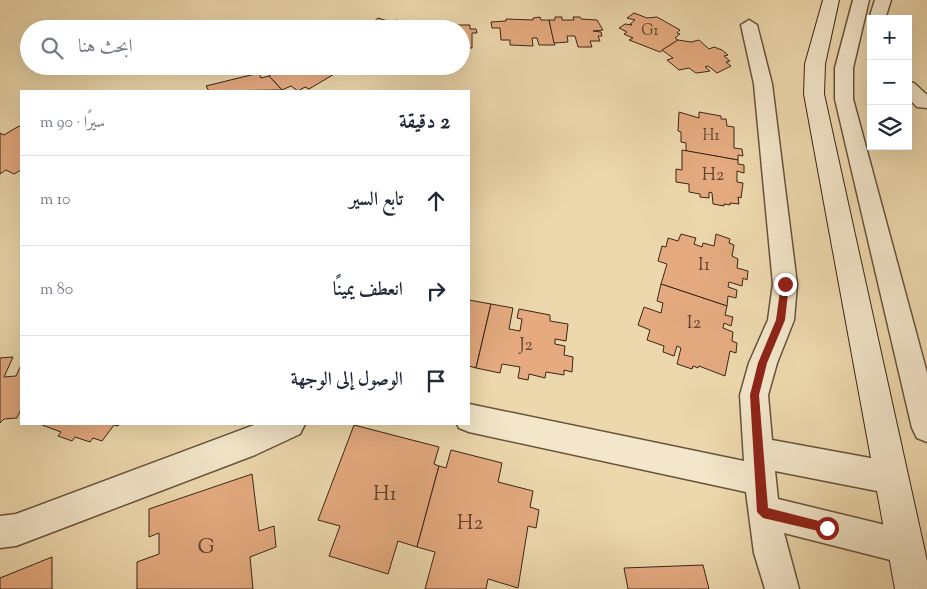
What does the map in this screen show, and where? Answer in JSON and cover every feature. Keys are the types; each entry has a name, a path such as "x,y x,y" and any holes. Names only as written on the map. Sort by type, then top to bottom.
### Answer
{"street":[{"path":"831,0 815,64 814,94 914,589"},
{"path":"861,0 844,68 844,99 927,428"},
{"path":"878,15 883,0"},
{"path":"749,25 764,84 785,284 781,320 762,363 754,395 763,512 771,553 782,589"},
{"path":"912,86 926,102"},
{"path":"912,91 926,102"},
{"path":"470,418 759,466 892,478"},
{"path":"0,532 16,530 255,440 288,425"},
{"path":"763,512 906,547"}],"building":[{"path":"634,13 647,18 657,17 680,30 677,33 680,34 675,38 678,40 660,52 629,40 633,38 624,34 627,32 619,28 625,24 632,25 630,24 635,20 627,18"},
{"path":"540,17 541,20 549,20 555,45 539,45 537,38 532,38 533,46 510,45 510,40 501,40 500,28 492,28 491,22 506,21 506,19 533,20 533,18"},
{"path":"555,17 562,17 562,20 574,20 573,17 580,17 581,19 597,20 603,30 593,31 601,32 602,36 598,36 600,41 590,41 592,47 578,47 575,36 567,36 568,42 554,43 549,20 555,20"},
{"path":"470,29 476,29 477,33 472,33 472,48 470,48"},
{"path":"678,40 691,42 699,40 709,49 714,47 722,50 728,55 724,56 730,61 726,62 731,66 717,73 708,66 705,67 710,71 704,72 696,73 689,68 679,70 667,60 673,58 662,50"},
{"path":"251,75 260,75 261,78 269,76 282,90 208,90 206,86"},
{"path":"333,75 309,89 305,87 300,90 291,86 282,90 269,76"},
{"path":"679,112 699,118 699,112 721,116 721,119 726,119 727,126 734,127 734,148 742,149 743,156 738,155 738,160 686,151 686,143 681,142 681,132 678,131"},
{"path":"20,127 20,171 14,174 6,170 0,174 0,133 4,135"},
{"path":"682,150 738,160 738,164 744,165 744,173 737,171 737,182 743,183 741,198 738,197 739,204 730,203 730,205 724,204 724,206 713,204 712,193 709,192 709,198 700,197 700,194 689,192 689,184 676,182 676,169 682,170"},
{"path":"681,234 696,238 694,244 702,247 703,243 714,246 716,234 730,239 729,243 734,245 732,256 738,259 737,268 748,271 747,280 743,278 742,286 729,282 728,287 737,290 736,298 728,296 727,306 661,284 667,264 658,261 662,246 666,247 668,238 678,241"},
{"path":"661,284 727,306 725,315 733,317 731,326 724,323 723,328 733,332 732,341 737,343 736,353 730,351 725,376 699,366 698,368 693,366 692,369 677,364 681,348 677,346 674,356 663,352 664,346 647,340 650,330 638,325 644,307 661,313 663,303 657,301"},
{"path":"470,300 491,304 476,368 470,366"},
{"path":"491,304 513,308 509,329 520,331 522,319 517,318 519,309 550,315 550,321 568,324 566,341 555,339 555,344 565,346 564,355 573,357 572,372 564,370 564,375 546,372 545,378 529,374 528,380 518,378 520,367 502,364 500,373 476,368"},
{"path":"13,357 4,377 16,376 20,367 20,411 17,418 4,419 0,423 0,358"},
{"path":"42,425 114,425 102,441 93,438 90,442 75,437 72,441 58,436 61,432"},
{"path":"354,425 439,447 434,464 439,466 417,547 398,541 388,574 329,556 340,526 318,520"},
{"path":"451,450 502,463 498,482 533,491 530,507 539,510 536,528 528,526 518,588 488,579 486,589 425,589 435,552 417,547 439,466 446,468"},
{"path":"252,474 259,531 274,526 276,547 250,557 253,589 137,589 137,562 159,554 159,533 149,537 149,509"},
{"path":"52,557 52,589 0,589 0,578"},
{"path":"703,565 709,589 628,589 624,568"}],"route":[{"path":"785,284 781,320 762,363 754,395 763,512 827,528"}]}
